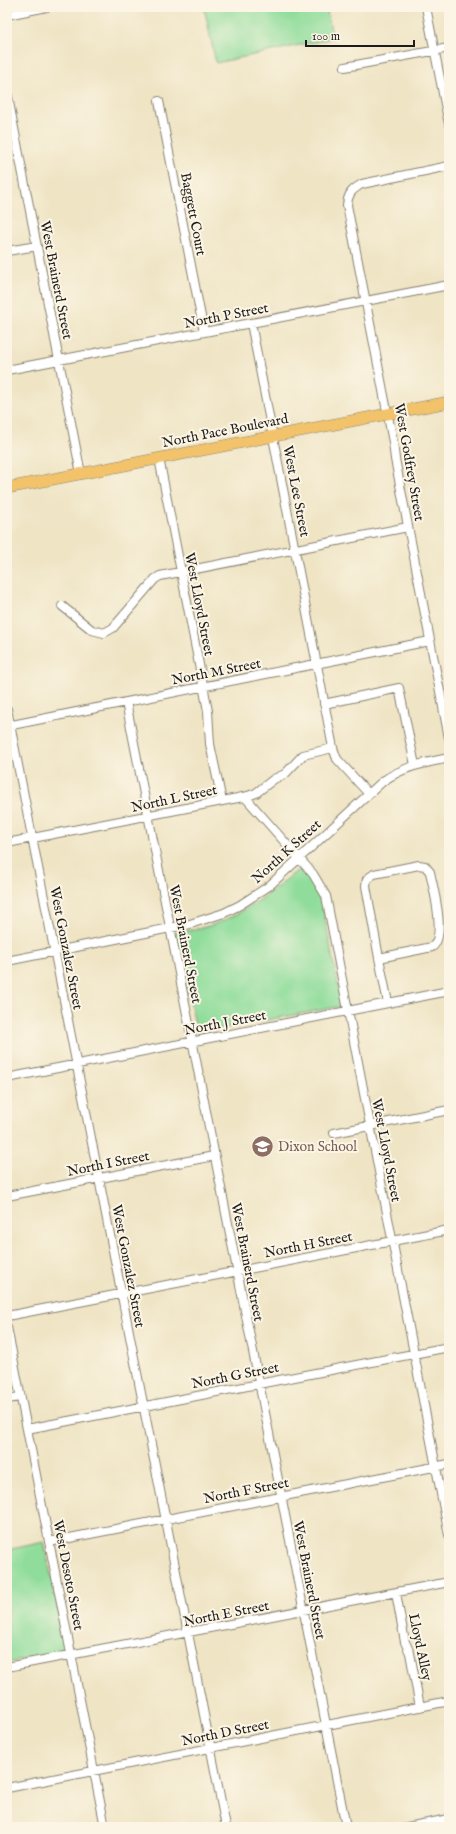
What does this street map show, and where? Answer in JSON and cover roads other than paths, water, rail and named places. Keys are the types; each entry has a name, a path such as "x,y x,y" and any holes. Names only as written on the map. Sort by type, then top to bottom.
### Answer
{"main road":[{"name":"North Pace Boulevard","path":"7,488 449,402"}],"street":[{"path":"7,15 47,7"},
{"path":"426,7 449,124"},
{"path":"345,67 449,48"},
{"name":"West Brainerd Street","path":"7,92 11,132 38,246 81,474"},
{"name":"Baggett Court","path":"159,101 204,332"},
{"name":"West Godfrey Street","path":"449,166 368,182 351,191 347,199 347,211 388,414 408,527 449,738"},
{"path":"7,252 38,246"},
{"name":"North P Street","path":"7,370 449,285"},
{"name":"West Lee Street","path":"252,323 333,748 337,759 368,793"},
{"name":"West Lloyd Street","path":"159,458 202,687 208,711 210,744 222,801"},
{"path":"62,606 92,630 98,632 108,631 155,579 160,576 408,527"},
{"name":"North M Street","path":"9,725 430,641"},
{"path":"324,704 399,688 415,765"},
{"name":"West Brainerd Street","path":"126,702 280,1497 346,1827"},
{"name":"West Gonzalez Street","path":"7,709 226,1827"},
{"name":"North L Street","path":"7,843 245,797 256,793 274,779 285,774 303,755 333,748"},
{"name":"North K Street","path":"7,961 170,929 207,919 240,905 269,886 368,793 395,773 415,765 449,758"},
{"name":"West Lloyd Street","path":"245,797 318,880 326,896 449,1535"},
{"path":"379,958 432,947 435,945 439,918 430,872 425,866 419,865 374,874 367,879 366,886 379,958 388,1003"},
{"name":"North J Street","path":"7,1078 449,991"},
{"path":"334,1133 449,1110"},
{"name":"North I Street","path":"7,1196 214,1156"},
{"name":"North H Street","path":"7,1316 449,1230"},
{"name":"West Desoto Street","path":"7,1328 105,1827"},
{"name":"North G Street","path":"27,1429 449,1347"},
{"path":"7,1399 20,1397"},
{"name":"North F Street","path":"49,1542 449,1464"},
{"name":"North E Street","path":"7,1667 449,1582"},
{"name":"Lloyd Alley","path":"396,1593 405,1642 410,1653 420,1707"},
{"name":"North D Street","path":"7,1788 449,1701"},
{"path":"407,1827 449,1819"}],"place":[{"name":"Dixon School","path":"262,1146"}]}
